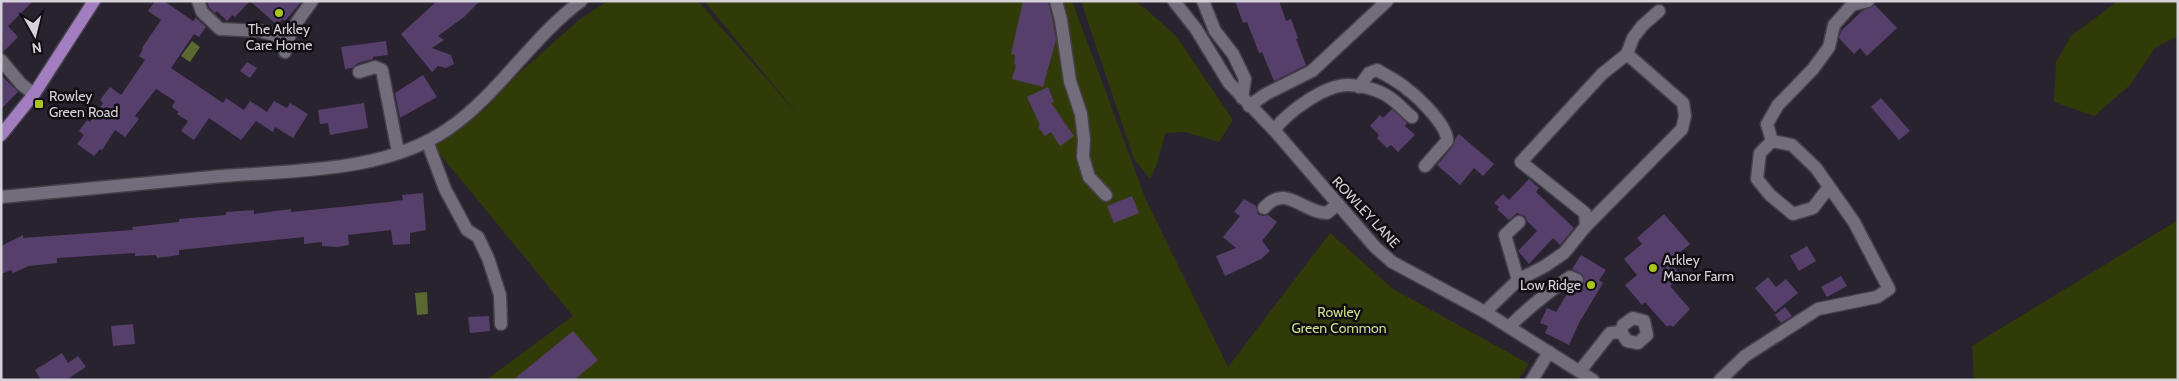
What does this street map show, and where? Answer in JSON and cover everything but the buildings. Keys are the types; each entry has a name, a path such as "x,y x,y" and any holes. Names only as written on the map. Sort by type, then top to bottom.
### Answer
{"main road":[{"path":"1,135 34,94 94,1"}],"street":[{"path":"198,1 202,12 220,29 260,31 287,38"},
{"path":"285,52 287,38 312,1"},
{"path":"1,197 355,164 398,152 427,141 447,129 483,102 552,25 581,1"},
{"path":"1056,1 1062,20 1070,82 1081,114 1084,140 1083,157 1089,177 1106,195"},
{"name":"ROWLEY LANE","path":"1174,1 1196,29 1230,83 1245,102 1274,130 1375,247 1392,262 1485,312 1593,380"},
{"path":"1203,1 1215,31 1233,54 1245,79 1245,102 1266,94 1312,71 1348,40 1387,1"},
{"path":"1772,141 1767,124 1778,105 1813,69 1829,47 1834,25 1852,5 1868,1"},
{"path":"1586,226 1585,213 1521,162 1602,74 1627,54 1633,38 1642,26 1658,11"},
{"path":"1485,312 1518,280 1546,266 1564,253 1586,226 1682,129 1685,116 1683,103 1627,54"},
{"path":"1,60 21,84 34,94"},
{"path":"360,72 375,67 382,70 398,152"},
{"path":"1359,87 1369,73 1377,70 1407,88 1436,117 1448,138 1446,143 1426,166"},
{"path":"1274,130 1283,119 1303,103 1327,91 1348,85 1384,93 1412,117"},
{"path":"427,141 444,189 467,230 478,237 488,258 500,295 501,324"},
{"path":"1772,141 1760,153 1757,179 1770,195 1793,214 1813,208 1829,187"},
{"path":"1720,380 1745,356 1818,309 1877,297 1889,289 1854,222 1816,168 1792,145 1772,141"},
{"path":"1264,208 1270,200 1281,197 1300,203 1319,213 1327,213 1338,204"},
{"path":"1518,280 1505,234 1520,222"},
{"path":"1509,327 1523,312 1551,290 1570,278 1577,280"},
{"path":"1580,371 1610,332 1621,332"},
{"path":"1532,380 1549,352"}],"green space":[{"name":"Rowley Green Common","path":"608,1 698,1 801,118 704,1 1072,1 1146,200 1228,367 1330,233 1393,289 1529,364 1518,380 486,380 573,316 434,147 484,110 518,74 580,19"},
{"path":"1081,1 1134,1 1146,9 1177,37 1233,120 1219,142 1185,132 1165,133 1157,164 1150,179 1134,159"},
{"path":"2118,1 2178,1 2178,36 2155,48 2130,85 2094,116 2054,102 2056,62 2071,36"},
{"path":"2178,220 2178,380 1974,380 1972,346"}],"shaded area":[{"path":"192,41 200,47 190,62 181,56"},
{"path":"427,292 428,314 417,315 415,293"}],"place":[{"name":"The Arkley Care Home","path":"279,13"},
{"name":"Rowley Green Road","path":"39,104"},
{"name":"Arkley Manor Farm","path":"1653,268"},
{"name":"Low Ridge","path":"1591,285"}]}
